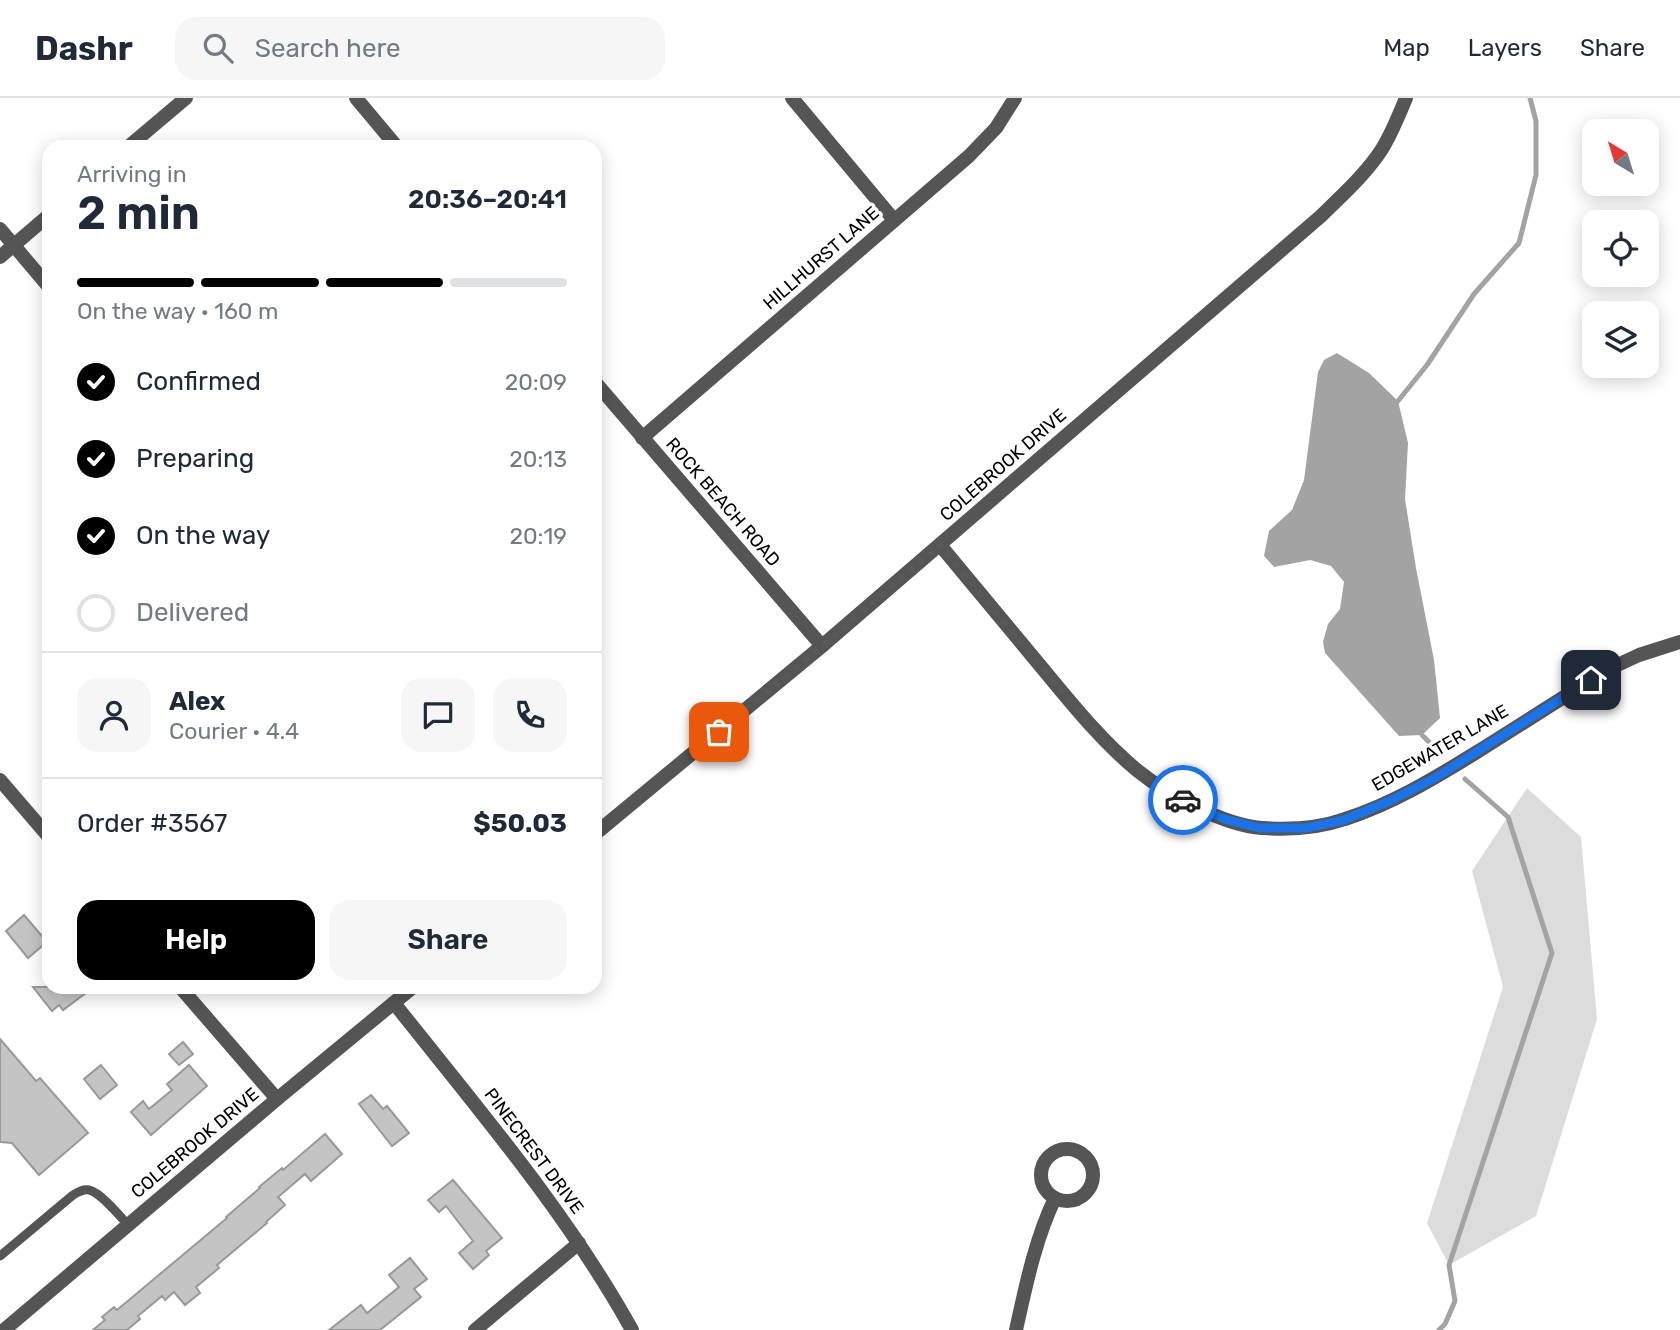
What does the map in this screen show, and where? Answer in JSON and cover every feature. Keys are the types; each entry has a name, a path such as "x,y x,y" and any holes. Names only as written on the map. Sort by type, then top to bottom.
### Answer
{"street":[{"path":"136,140 186,98"},
{"path":"356,98 391,140"},
{"path":"792,98 894,220"},
{"name":"HILLHURST LANE","path":"642,439 969,156 996,128 1015,98"},
{"name":"COLEBROOK DRIVE","path":"602,828 822,646 1321,216 1381,150 1406,98"},
{"path":"0,257 42,221"},
{"path":"0,229 42,279"},
{"name":"ROCK BEACH ROAD","path":"602,390 822,646"},
{"name":"EDGEWATER LANE","path":"940,545 1080,714 1138,771 1162,789 1196,806 1224,819 1260,828 1306,828 1344,820 1390,801 1435,778 1611,668 1639,655 1680,642"},
{"path":"0,780 42,829"},
{"path":"186,994 277,1099"},
{"name":"COLEBROOK DRIVE","path":"4,1330 405,994"},
{"name":"PINECREST DRIVE","path":"394,1003 521,1161 579,1243 632,1330"},
{"path":"1016,1330 1028,1273 1055,1198"},
{"path":"475,1330 579,1243"}],"lane":[{"path":"0,1256 72,1195 82,1190 92,1190 128,1225"}],"shaded area":[{"path":"1337,353 1369,373 1398,401 1408,443 1405,499 1434,660 1440,718 1422,735 1399,736 1325,653 1323,642 1328,624 1340,609 1344,582 1331,566 1310,560 1274,567 1264,556 1269,531 1292,510 1304,480 1318,372 1324,360"},
{"path":"1527,788 1581,837 1597,1019 1536,1216 1449,1265 1427,1223 1503,987 1472,871"}],"building":[{"path":"24,915 42,936 42,946 28,958 6,931"},
{"path":"33,987 42,987 42,994 85,994 63,1010 59,1005 52,1011"},
{"path":"0,1039 36,1081 40,1078 88,1133 39,1175 12,1143 0,1142"},
{"path":"183,1042 193,1054 179,1065 169,1054"},
{"path":"101,1065 117,1085 100,1099 84,1079"},
{"path":"189,1065 207,1086 151,1135 131,1112 143,1101 149,1109 172,1090 167,1084"},
{"path":"371,1095 383,1109 387,1106 409,1133 392,1146 359,1104"},
{"path":"325,1134 342,1154 311,1181 305,1174 278,1197 285,1205 217,1265 219,1268 196,1287 200,1293 185,1305 174,1292 165,1300 162,1296 138,1316 140,1319 127,1330 93,1330 105,1320 102,1317 114,1307 117,1310 227,1218 259,1187"},
{"path":"453,1180 502,1238 486,1251 489,1255 473,1269 459,1253 473,1241 446,1206 439,1212 428,1200"},
{"path":"410,1258 427,1279 414,1289 421,1297 380,1330 329,1330 361,1305 367,1313 399,1287 389,1275"}],"waterway":[{"path":"1398,401 1427,365 1474,294 1519,243 1536,175 1536,121 1530,98"},
{"path":"1422,735 1442,755"},
{"path":"1439,1330 1445,1324 1455,1301 1449,1265 1552,953 1508,817 1465,779"}],"way so far":[{"path":"719,732 940,545 1107,743 1138,771 1162,789 1183,800"}],"route":[{"path":"1183,800 1224,819 1260,828 1306,828 1344,820 1435,778 1591,680"}]}
